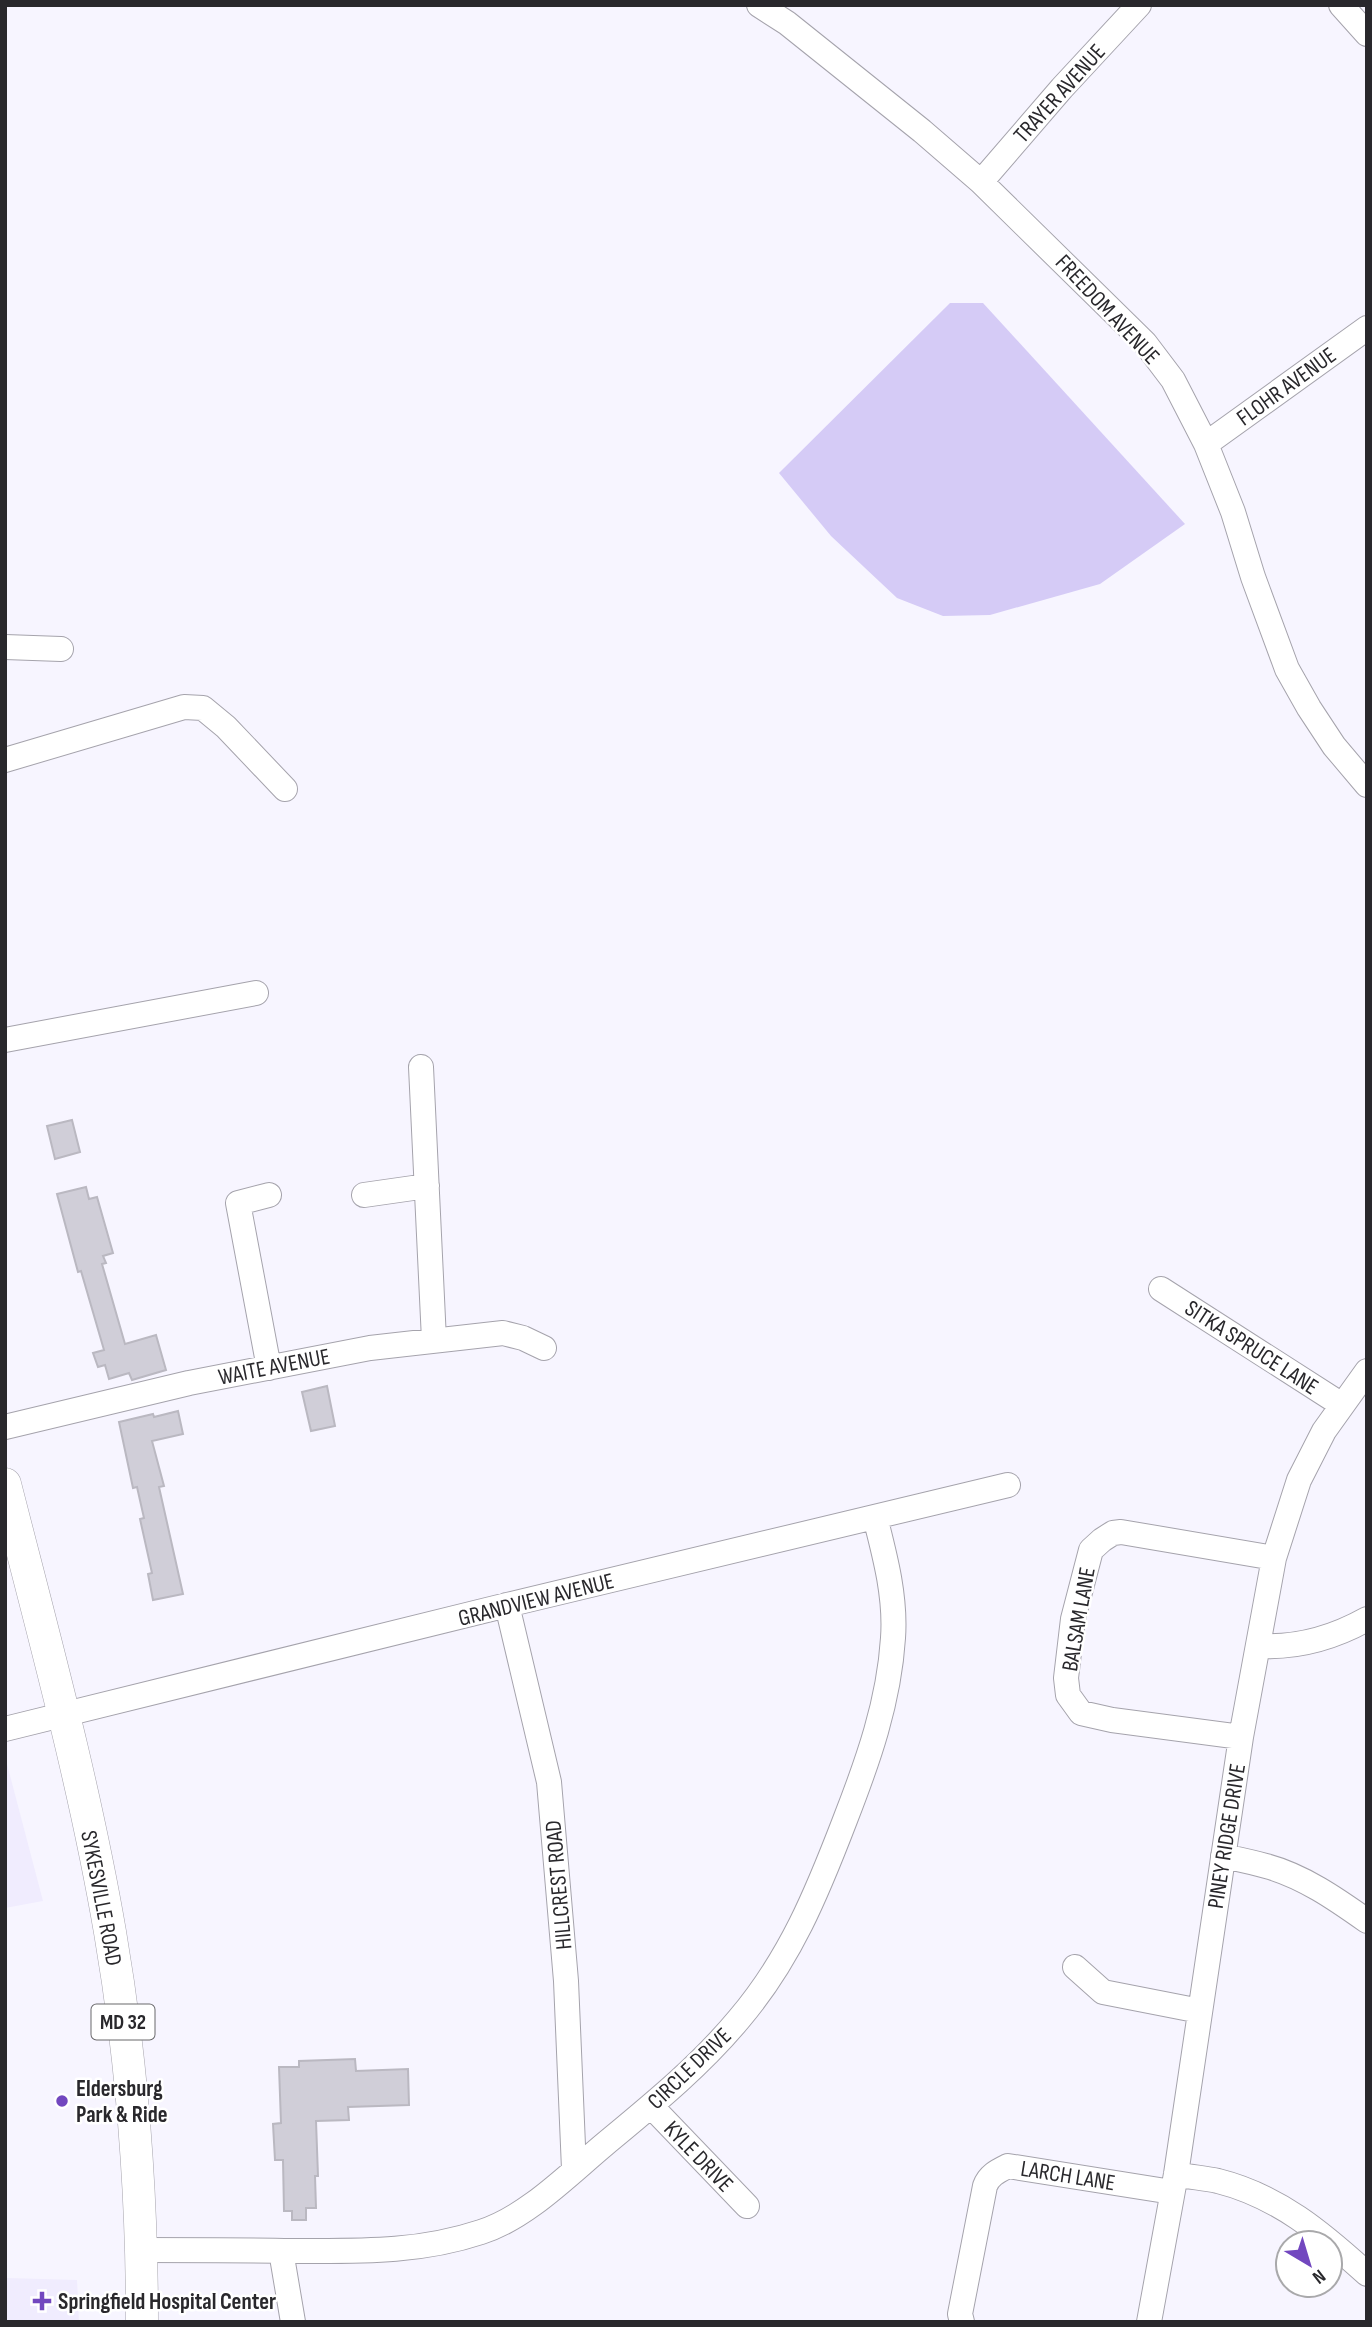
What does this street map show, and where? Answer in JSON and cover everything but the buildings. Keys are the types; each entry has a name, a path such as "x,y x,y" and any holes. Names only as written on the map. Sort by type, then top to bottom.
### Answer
{"main road":[{"name":"SYKESVILLE ROAD","path":"5,1484 64,1714 99,1873 118,1985 135,2141 142,2322"}],"street":[{"name":"FREEDOM AVENUE","path":"759,5 798,31 981,182 1145,342 1173,380 1206,444 1233,512 1252,577 1287,669 1328,737 1367,785"},
{"name":"TRAYER AVENUE","path":"981,182 1062,88 1139,5"},
{"path":"1341,5 1367,34"},
{"name":"FLOHR AVENUE","path":"1206,444 1367,328"},
{"path":"5,647 61,649"},
{"path":"5,761 184,707 203,708 226,727 285,789"},
{"path":"5,1040 256,993"},
{"path":"421,1067 435,1340"},
{"path":"364,1195 427,1186"},
{"path":"269,1195 238,1203 269,1367"},
{"name":"SITKA SPRUCE LANE","path":"1161,1289 1342,1405"},
{"name":"WAITE AVENUE","path":"5,1427 189,1383 370,1348 503,1333 523,1338 544,1348"},
{"name":"PINEY RIDGE DRIVE","path":"1149,2322 1174,2183 1241,1737 1275,1558 1299,1480 1324,1431 1367,1371"},
{"name":"GRANDVIEW AVENUE","path":"5,1729 1009,1485"},
{"name":"CIRCLE DRIVE","path":"140,2250 401,2250 480,2233 517,2214 651,2106 710,2052 765,1987 785,1955 822,1882 870,1755 890,1668 893,1616 885,1558 875,1517"},
{"name":"BALSAM LANE","path":"1241,1737 1112,1720 1081,1713 1068,1695 1066,1678 1073,1619 1091,1550 1113,1533 1138,1534 1275,1558"},
{"name":"HILLCREST ROAD","path":"507,1605 549,1782 566,1981 574,2169"},
{"path":"1259,1646 1282,1647 1308,1643 1344,1632 1367,1619"},
{"path":"1223,1856 1268,1866 1305,1882 1367,1921"},
{"path":"1075,1967 1102,1992 1200,2011"},
{"name":"KYLE DRIVE","path":"651,2106 747,2206"},
{"name":"LARCH LANE","path":"962,2322 960,2314 985,2186 988,2178 1008,2166 1174,2183 1217,2181 1272,2201 1292,2212 1367,2274"},
{"path":"281,2251 292,2322"}],"shaded area":[{"path":"950,303 983,303 1185,524 1100,584 990,615 943,616 897,598 831,536 779,473"},
{"path":"7,1764 43,1901 5,1908 5,1765"},
{"name":"Springfield Hospital Center","path":"5,2265 7,2278 77,2280 79,2322 5,2322"}],"place":[{"name":"Eldersburg Park & Ride","path":"62,2101"},
{"name":"Springfield Hospital Center","path":"42,2301"}]}
